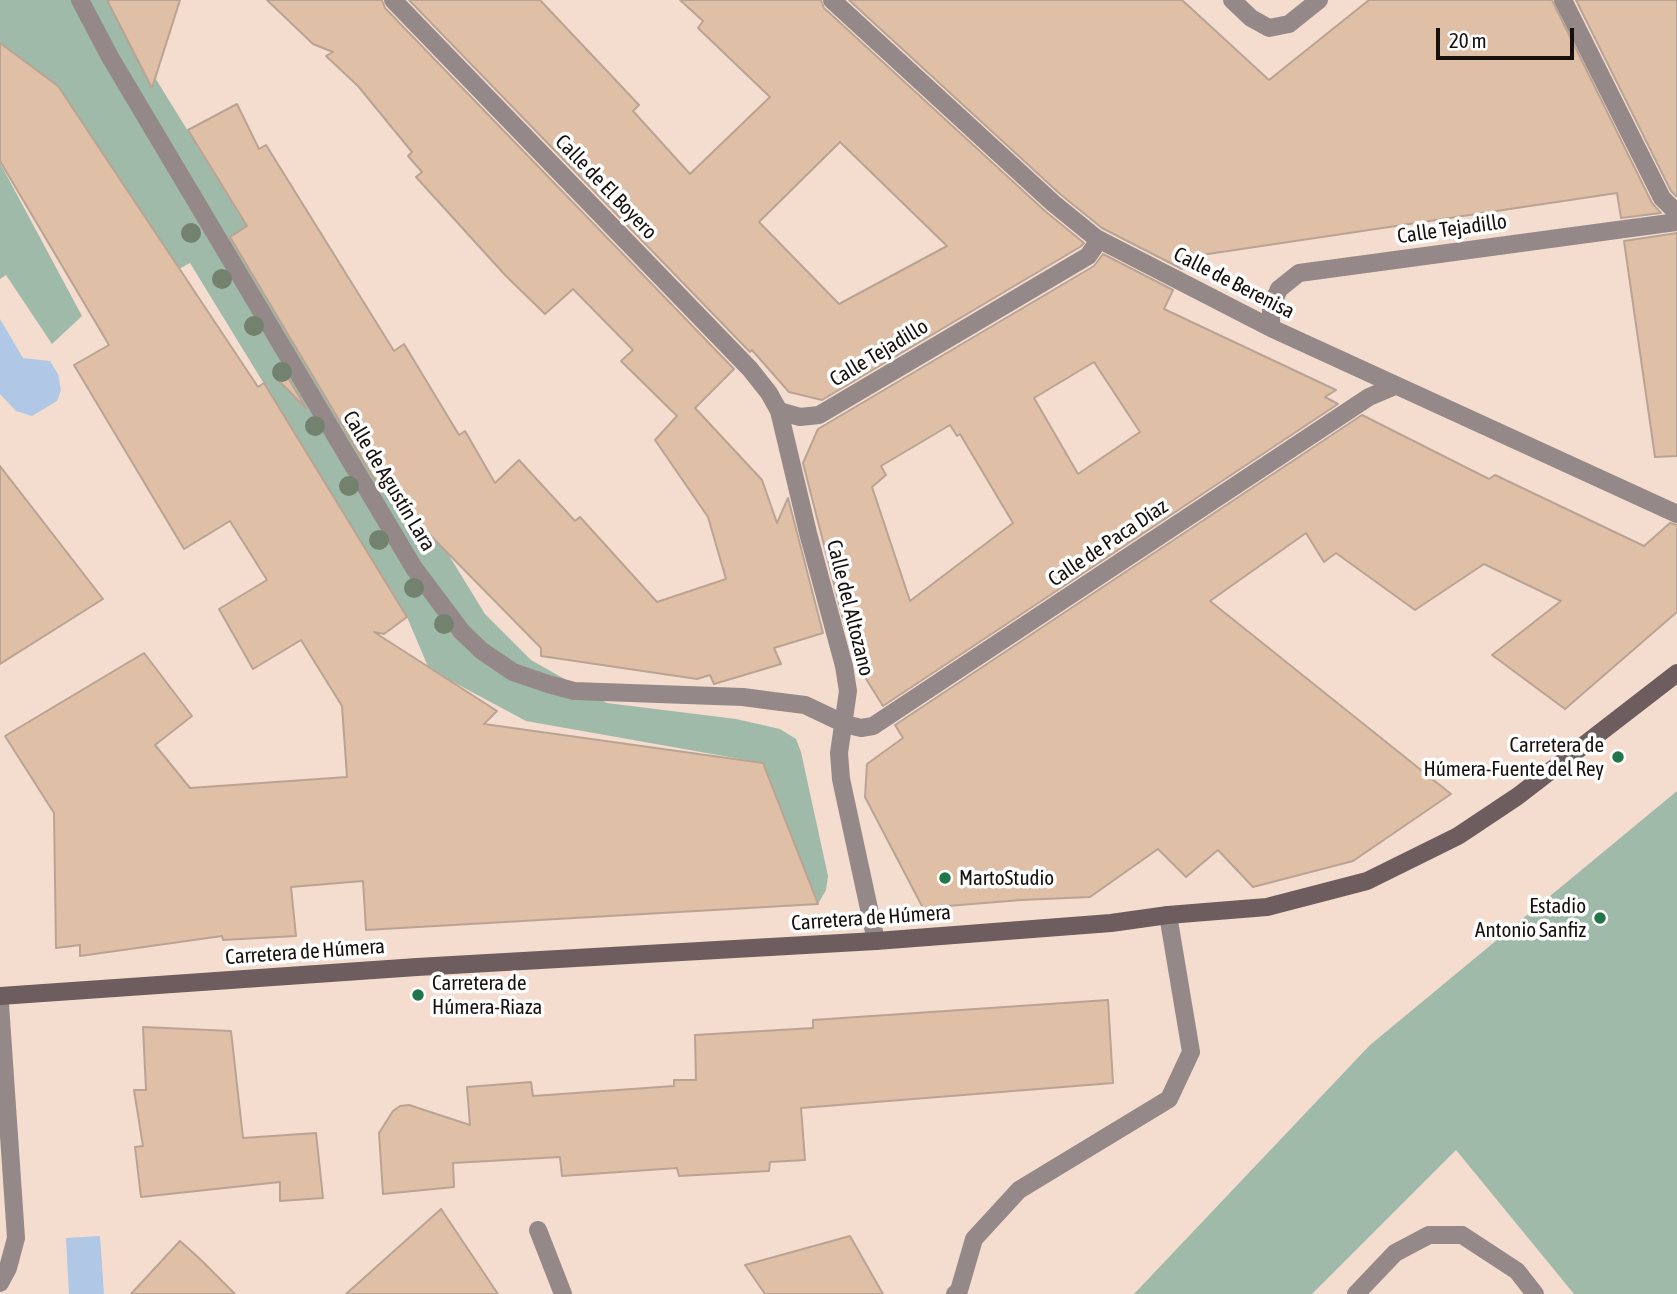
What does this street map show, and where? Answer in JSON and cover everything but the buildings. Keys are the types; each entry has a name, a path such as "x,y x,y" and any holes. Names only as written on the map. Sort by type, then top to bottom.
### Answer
{"main road":[{"name":"Carretera de Húmera","path":"0,996 417,967 876,941 1111,923 1168,915 1268,907 1367,881 1458,836 1518,796 1677,673"}],"street":[{"name":"Calle de Agustín Lara","path":"80,0 110,57 414,568 462,632 482,651 513,671 574,691 743,697 805,705 845,724"},
{"name":"Calle de El Boyero","path":"393,0 750,369 779,411"},
{"name":"Calle de Berenisa","path":"832,0 1053,203 1096,238 1271,328 1677,514"},
{"path":"1231,0 1251,18 1269,28 1289,24 1319,0"},
{"path":"1563,0 1662,198 1677,213"},
{"name":"Calle Tejadillo","path":"1271,328 1272,307 1279,289 1299,273 1677,222"},
{"name":"Calle Tejadillo","path":"779,411 800,417 819,415 1088,256 1095,246 1096,238"},
{"name":"Calle de Paca Díaz","path":"845,724 861,728 873,726 1369,397 1395,386"},
{"name":"Calle del Altozano","path":"779,411 844,666 848,691 839,753 841,779 876,941"},
{"path":"957,1293 974,1240 1018,1190 1168,1099 1191,1052 1168,915"},
{"path":"0,1004 16,1238 8,1268 0,1283"},
{"path":"538,1230 563,1294"},
{"path":"1356,1294 1395,1253 1429,1235 1462,1236 1517,1271 1535,1294"}],"green space":[{"path":"0,0 109,0 485,614 531,660 607,703 736,719 780,729 796,739 828,876 826,890 818,904 763,763 526,721 429,669 407,617 190,263 179,269 0,45"},
{"path":"0,163 82,316 52,344 6,275 0,279"},
{"name":"Estadio Antonio Sanfiz","path":"1677,791 1677,1294 1574,1294 1456,1150 1312,1294 1134,1294 1370,1045"}],"water":[{"path":"0,319 23,358 50,361 58,374 61,390 57,401 32,416 16,411 0,394"},
{"path":"100,1236 104,1294 69,1294 66,1238"}],"place":[{"name":"Carretera de Húmera-Fuente del Rey","path":"1618,757"},
{"name":"MartoStudio","path":"945,878"},
{"name":"Estadio Antonio Sanfiz","path":"1600,918"},
{"name":"Carretera de Húmera-Riaza","path":"418,995"}]}
